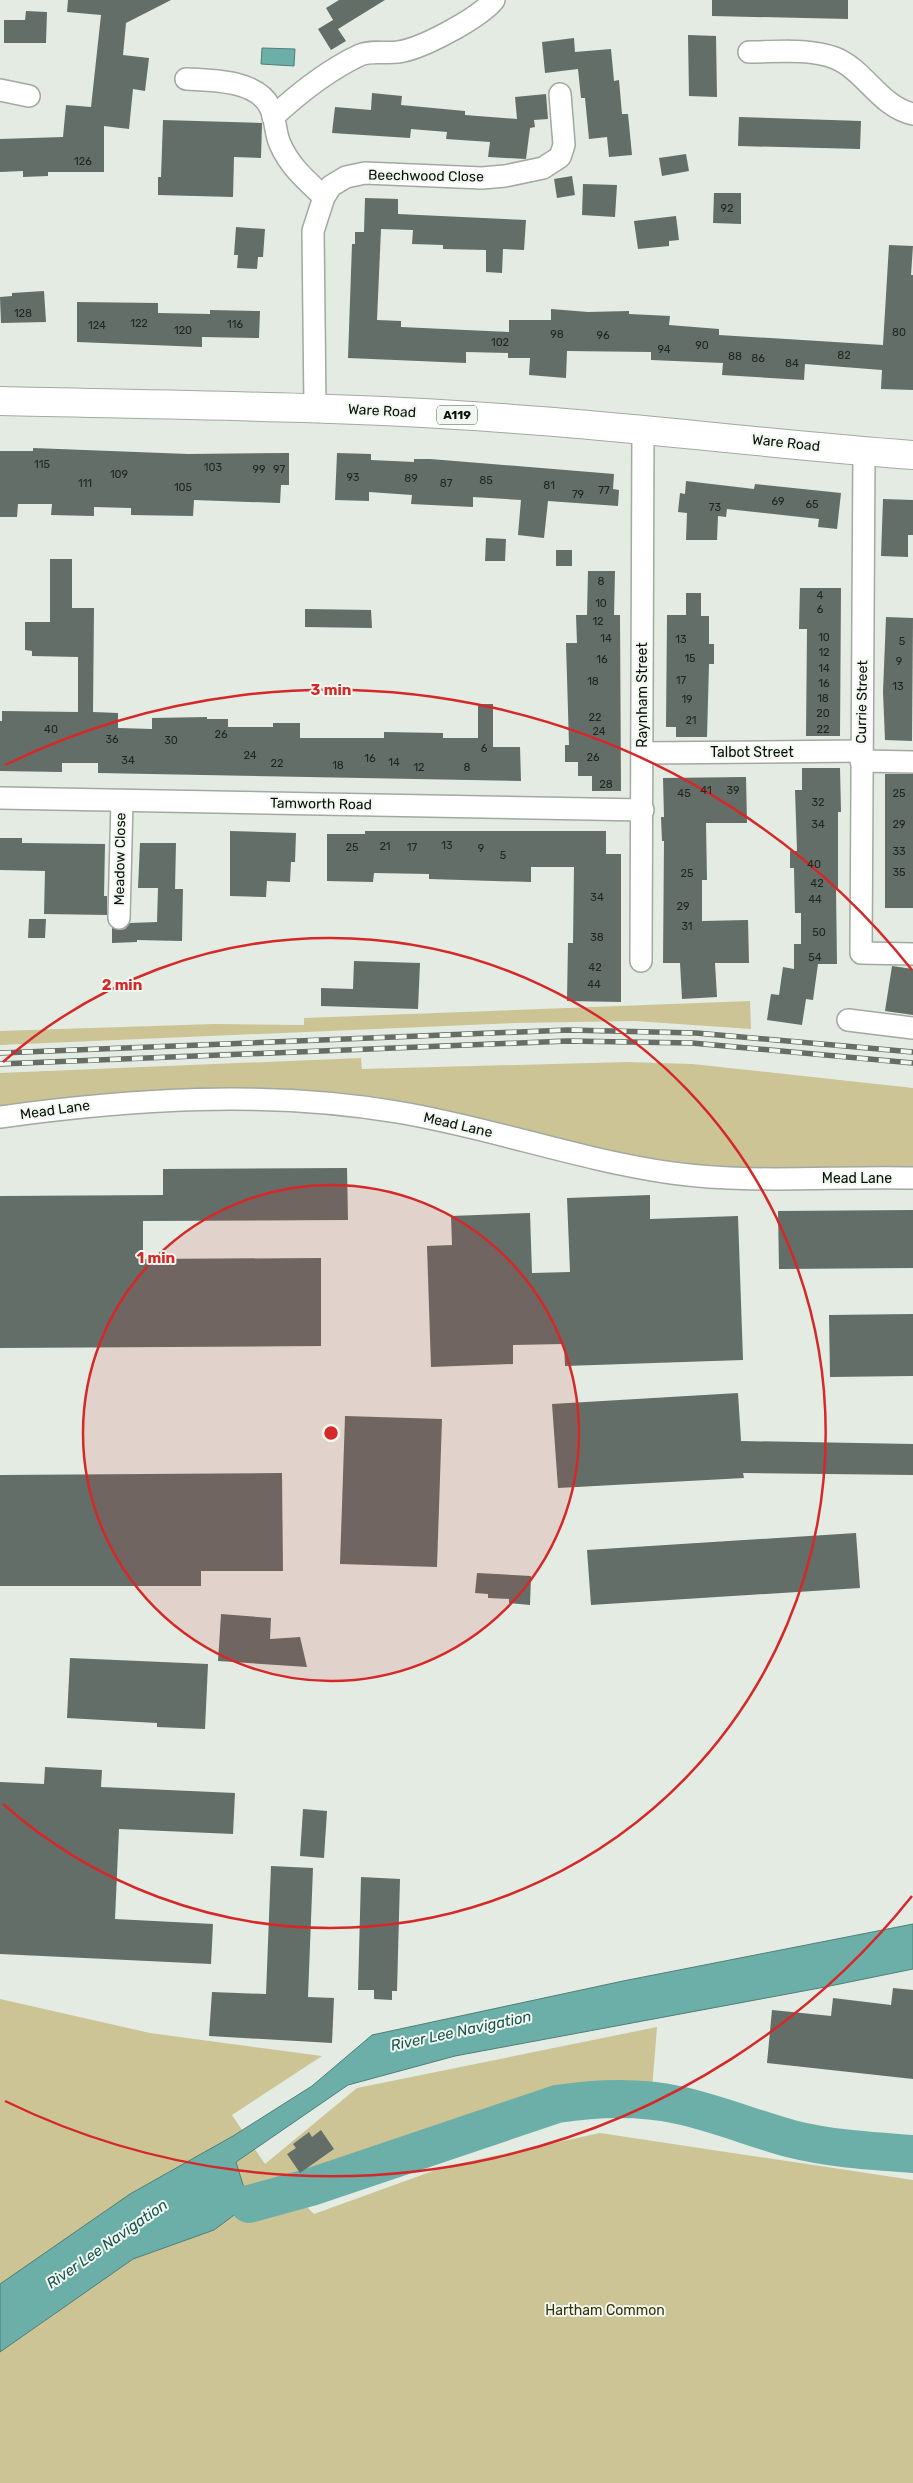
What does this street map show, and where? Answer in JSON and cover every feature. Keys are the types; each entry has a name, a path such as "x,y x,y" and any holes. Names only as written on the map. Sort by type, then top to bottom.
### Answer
{"main road":[{"name":"Ware Road","path":"0,401 315,407 502,418 643,429 913,455"}],"street":[{"path":"273,117 305,88 362,54 398,52 423,45 473,17 494,0"},
{"path":"749,52 812,53 835,58 853,69 891,104 913,114"},
{"path":"186,78 242,85 270,106 280,144 293,168 324,197"},
{"path":"0,90 29,96"},
{"name":"Beechwood Close","path":"315,407 314,231 324,197 331,186 346,177 365,173 482,178 505,176 543,168 560,157 564,144 560,94"},
{"name":"Raynham Street","path":"641,961 643,429"},
{"name":"Currie Street","path":"864,451 861,756 862,953 913,954"},
{"name":"Talbot Street","path":"642,753 861,756 913,762"},
{"name":"Tamworth Road","path":"0,798 642,810"},
{"name":"Meadow Close","path":"119,918 122,801"},
{"path":"848,1020 913,1028"},
{"name":"Mead Lane","path":"0,1117 100,1104 264,1099 336,1104 455,1124 631,1166 673,1173 755,1178 913,1178"}],"green space":[{"path":"750,1001 751,1029 635,1021 515,1023 0,1045 0,1031 214,1024 304,1025 304,1018"},
{"path":"361,1058 362,1069 627,1062 692,1064 913,1088 913,1170 745,1170 698,1167 642,1158 430,1111 0,1108 0,1073"},
{"name":"Hartham Common","path":"0,1999 150,2033 322,2056 232,2115 265,2164 357,2088 657,2027 652,2090 610,2085 548,2095 461,2122 285,2185 314,2214 444,2167 600,2133 913,2180 913,2483 0,2483"}],"water":[{"path":"262,48 295,49 294,66 261,64"},
{"name":"River Lee Navigation","path":"913,1924 913,1969 455,2056 348,2085 236,2162 249,2204 214,2230 133,2259 0,2352 0,2284 130,2194 233,2136 312,2086 372,2035 623,1981"}],"building":[{"path":"68,0 171,0 126,23 123,55 149,58 145,91 133,89 129,129 104,126 104,172 48,172 48,176 23,177 23,171 0,172 0,139 63,137 66,105 91,107 101,15 67,12"},
{"path":"339,0 385,0 338,29 346,41 331,50 318,29 333,20 336,25 326,8"},
{"path":"712,0 848,0 848,19 712,16"},
{"path":"26,11 47,12 46,43 4,43 4,20 25,20"},
{"path":"688,35 716,36 717,97 689,96"},
{"path":"574,38 575,52 611,49 614,81 619,80 622,114 628,114 632,155 609,157 607,137 589,139 585,98 581,98 578,69 545,73 542,42"},
{"path":"372,93 402,96 401,105 465,111 465,115 517,119 515,97 546,94 548,119 534,120 535,127 530,128 526,159 488,157 490,142 446,139 447,132 411,129 410,138 332,133 335,107 371,110"},
{"path":"739,117 861,121 860,149 738,146"},
{"path":"163,120 262,123 261,158 234,157 233,197 158,195 158,177 161,177"},
{"path":"686,154 689,171 662,176 659,158"},
{"path":"572,176 575,195 557,198 554,179"},
{"path":"583,184 617,185 615,217 582,215"},
{"path":"714,193 741,193 741,224 713,223"},
{"path":"365,198 398,199 398,214 526,220 524,250 503,249 502,273 486,272 486,250 443,249 443,245 412,244 413,230 381,229 377,320 401,321 401,327 509,332 509,320 551,320 551,309 588,312 629,311 629,314 670,316 669,325 719,329 719,335 883,345 889,245 913,246 911,275 913,275 913,390 881,389 882,370 805,364 804,380 722,375 723,363 651,360 651,352 567,351 566,378 529,375 530,358 508,358 508,353 466,352 466,363 348,358 352,244 355,244 355,232 364,232"},
{"path":"676,216 679,240 669,241 669,246 638,249 634,221"},
{"path":"236,227 265,229 263,257 258,257 257,269 237,268 238,255 234,255"},
{"path":"44,291 46,322 1,323 0,297 12,296 12,293"},
{"path":"77,302 158,303 158,313 210,314 210,310 260,311 259,338 202,337 202,347 77,342"},
{"path":"33,448 188,454 289,453 289,485 281,485 280,503 194,500 193,516 131,515 131,508 94,507 94,516 51,515 52,504 18,504 17,517 0,517 0,451 33,451"},
{"path":"337,453 371,454 371,460 414,462 414,459 430,459 614,474 613,489 619,490 618,506 548,501 544,538 518,535 521,500 473,497 473,507 411,504 412,495 369,492 369,501 335,500"},
{"path":"686,481 754,489 755,484 841,493 837,529 818,527 819,519 727,509 726,517 718,516 717,540 686,540 687,513 678,512 680,493 685,494"},
{"path":"883,499 913,500 913,535 908,535 908,557 881,556"},
{"path":"486,538 506,539 505,561 485,561"},
{"path":"556,550 572,550 572,566 556,566"},
{"path":"50,559 72,559 72,608 94,608 93,712 118,713 118,728 152,729 152,718 207,717 207,719 228,719 228,727 273,727 273,723 300,723 300,738 384,738 384,732 443,733 443,738 478,738 478,704 493,704 493,747 520,747 521,781 98,773 98,763 62,763 62,772 0,771 0,721 2,721 2,711 78,712 78,657 32,656 32,651 25,650 25,622 50,622"},
{"path":"588,571 615,571 614,615 620,615 621,791 592,791 592,776 578,776 578,762 565,762 565,745 569,745 566,643 577,643 576,615 587,615"},
{"path":"800,588 841,588 840,736 806,736 807,629 799,629"},
{"path":"686,593 701,593 701,616 709,616 709,644 714,644 714,664 709,664 707,737 676,737 676,727 666,727 667,615 686,615"},
{"path":"305,609 371,610 372,628 305,627"},
{"path":"886,617 913,618 912,741 885,740 883,692"},
{"path":"802,768 840,768 841,812 838,812 838,888 836,888 837,964 818,964 813,1000 806,999 802,1025 767,1020 771,994 779,995 783,967 794,969 794,944 801,944 801,913 795,913 794,868 790,868 790,851 797,851 795,790 802,790"},
{"path":"885,774 913,774 913,908 885,908"},
{"path":"746,777 747,823 706,823 707,880 702,880 702,921 748,920 749,963 715,963 717,997 682,999 680,963 663,963 664,841 662,841 661,817 664,817 663,778"},
{"path":"230,831 296,833 295,862 291,862 290,882 267,881 266,897 230,896"},
{"path":"365,831 606,831 606,854 621,854 621,1002 567,1001 568,943 573,943 574,867 531,867 531,882 429,879 429,874 374,873 373,882 327,881 327,834 365,834"},
{"path":"0,838 22,838 22,843 105,844 104,896 107,896 107,915 44,914 45,871 0,870"},
{"path":"140,843 176,843 175,889 183,889 182,941 137,940 137,942 112,943 112,928 119,930 125,929 130,923 157,922 158,888 138,888"},
{"path":"29,919 46,919 45,938 28,938"},
{"path":"354,961 420,963 418,1009 321,1006 321,988 353,989"},
{"path":"892,966 913,969 913,1015 885,1011"},
{"path":"347,1168 348,1220 143,1221 143,1259 321,1258 321,1346 0,1348 0,1196 163,1195 163,1169"},
{"path":"650,1195 650,1219 738,1216 743,1360 565,1366 564,1344 513,1345 513,1364 431,1367 427,1246 452,1245 451,1216 530,1213 532,1273 570,1272 567,1198"},
{"path":"913,1210 913,1268 779,1269 778,1211"},
{"path":"913,1314 913,1376 830,1377 829,1315"},
{"path":"738,1393 741,1441 913,1444 913,1475 743,1473 744,1478 558,1488 552,1404"},
{"path":"345,1416 442,1419 437,1567 340,1564"},
{"path":"282,1473 283,1571 201,1571 201,1586 0,1586 0,1475"},
{"path":"856,1533 860,1588 591,1605 587,1550"},
{"path":"477,1573 531,1576 530,1605 509,1603 509,1599 488,1598 488,1594 475,1593"},
{"path":"221,1614 271,1618 270,1639 300,1637 307,1667 218,1661"},
{"path":"70,1658 208,1664 205,1729 157,1727 157,1723 67,1718"},
{"path":"45,1767 102,1770 101,1787 235,1793 233,1834 119,1829 115,1919 213,1924 211,1964 0,1954 0,1782 44,1784"},
{"path":"303,1809 327,1811 324,1858 300,1856"},
{"path":"271,1866 313,1868 308,1997 334,1998 332,2043 209,2036 212,1992 266,1994"},
{"path":"361,1877 400,1879 397,1991 392,1991 392,2000 374,1999 374,1990 358,1990"},
{"path":"893,1988 913,1990 913,2079 767,2063 772,2010 831,2016 833,1998 891,2005"},
{"path":"321,2130 334,2149 300,2173 287,2154 296,2148 293,2144 309,2132 312,2137"}],"waterway":[{"path":"249,2204 311,2187 557,2104 587,2100 632,2099 663,2102 707,2112 792,2139 852,2149 913,2154"}],"railway":[{"path":"0,1053 568,1030 696,1033 913,1052"},
{"path":"0,1064 567,1041 692,1043 913,1063"}]}
